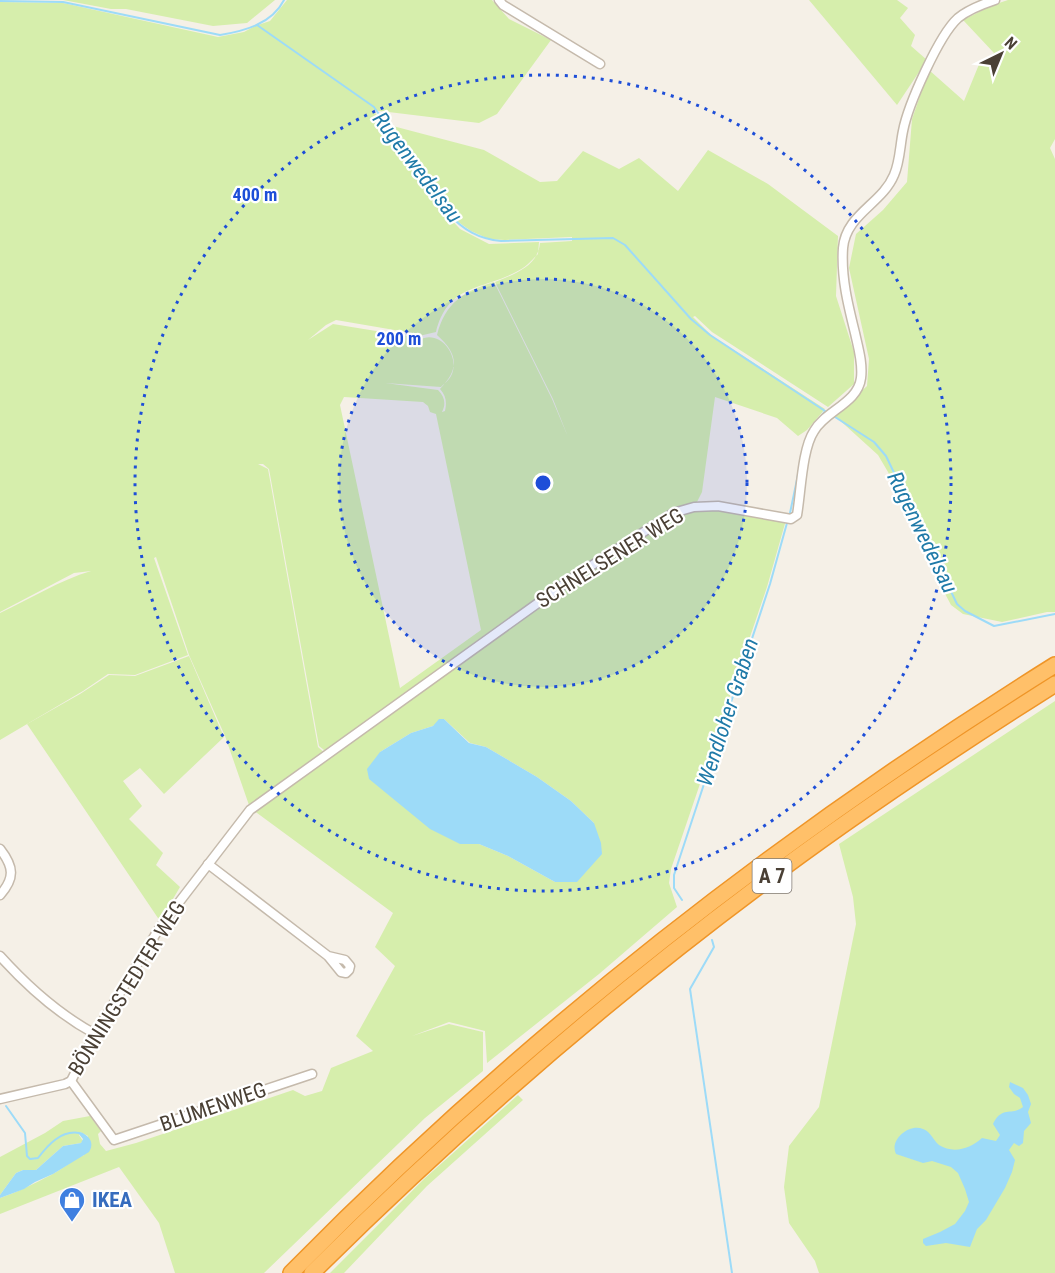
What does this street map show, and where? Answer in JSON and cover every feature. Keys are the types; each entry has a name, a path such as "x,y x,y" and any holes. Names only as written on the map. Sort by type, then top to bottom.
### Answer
{"highway":[{"name":"A 7","path":"291,1273 409,1157 486,1088 613,979 673,931 798,836 919,752 1055,665"},
{"name":"A 7","path":"312,1273 479,1115 598,1012 698,932 866,809 1055,684"}],"street":[{"path":"499,0 503,5 541,26 600,64"},
{"name":"SCHNELSENER WEG","path":"250,810 577,575 673,513 694,507 718,506 791,519 797,515 808,441 815,428 851,397 861,380 860,358 845,290 843,248 846,232 895,174 903,129 916,90 939,46 960,16 995,0"},
{"name":"BÖNNINGSTEDTER WEG","path":"0,1099 70,1081 160,927 250,810"},
{"path":"0,849 7,858 11,874 9,885 0,895"},
{"path":"208,864 328,956"},
{"path":"0,956 15,973 52,1006 95,1035"},
{"name":"BLUMENWEG","path":"70,1081 114,1140 312,1074"}],"green space":[{"path":"63,0 275,0 247,23 213,26 126,9 111,9"},
{"path":"287,0 492,0 509,19 551,40 497,114 479,123 372,110 381,119 446,214 460,229 489,244 539,242 538,251 540,243 572,241 572,237 489,239 471,231 457,221 442,202 389,125 484,150 540,182 557,181 583,151 619,169 639,158 678,191 708,150 768,184 838,236 836,296 854,352 854,384 828,407 712,332 695,316 693,317 712,336 825,409 807,430 798,436 777,418 715,397 702,492 694,508 718,508 786,520 767,587 671,869 669,883 677,907 599,974 487,1063 485,1031 449,1022 412,1036 449,1024 483,1032 483,1071 425,1118 264,1273 175,1273 159,1223 119,1167 0,1214 0,1198 51,1175 84,1155 88,1136 80,1132 79,1135 83,1141 81,1143 63,1146 36,1170 23,1170 16,1173 0,1195 0,1157 63,1121 90,1116 101,1131 98,1134 100,1144 106,1151 293,1090 305,1096 322,1091 331,1068 373,1051 356,1036 395,966 375,947 393,913 253,810 329,754 319,746 269,469 263,464 258,464 268,469 318,747 326,754 250,808 225,736 189,655 156,557 154,558 188,655 135,675 108,674 0,740 0,613 56,585 91,571 74,573 0,612 0,2 63,3 218,37 244,32 270,21","holes":["536,257 524,268 495,282 553,399 568,437 552,399 494,282 465,294 445,314 437,335 449,348 454,361 453,368 453,361 447,347 435,338 427,337 419,340 413,337 333,324 308,340 336,320 419,336 436,332 441,316 458,297 519,270","385,383 441,387 445,383 440,389 446,402 445,411 442,412 444,401 438,390","344,397 423,402 428,406 430,412 436,414 481,630 400,688 340,405","444,719 470,743 486,747 537,777 571,801 594,823 555,882 508,856 479,844 460,843 380,752 411,733 433,726"]},
{"path":"809,0 897,0 908,8 900,18 915,35 911,46 927,60 897,105"},
{"path":"1008,0 1055,0 1055,139 1050,148 1055,159 1055,612 1002,622 963,614 951,605 878,455 835,416 867,386 869,359 849,268 856,234 883,210 907,182 912,119 929,70 964,101 980,62 994,53 963,20"},
{"path":"189,656 224,737 164,794 140,768 123,781 142,806 129,819 163,853 156,865 180,887 160,921 27,724 109,675 135,676"},
{"path":"1055,701 1055,1273 819,1273 815,1261 789,1223 784,1187 789,1146 819,1107 856,924 853,897 839,844"},
{"path":"518,1095 523,1100 427,1186 344,1273 330,1273 424,1179"}],"water":[{"path":"439,719 444,719 469,743 486,747 537,777 571,801 594,823 602,854 577,882 555,882 508,856 479,844 460,844 430,829 369,779 367,769 380,752 411,733 433,726"},
{"path":"1010,1082 1023,1088 1028,1095 1031,1104 1028,1112 1031,1123 1024,1131 1023,1143 1019,1146 1014,1143 1009,1150 1015,1160 1005,1188 986,1220 977,1229 970,1247 946,1243 926,1246 923,1239 955,1224 969,1202 958,1173 951,1167 932,1161 923,1163 896,1154 895,1143 902,1134 912,1128 923,1129 939,1145 956,1150 972,1145 982,1138 996,1141 1000,1135 993,1124 996,1118 1023,1107 1020,1098 1009,1087"},
{"path":"80,1132 90,1140 89,1152 24,1189 0,1198 16,1173 23,1170 36,1170 63,1146 81,1143 83,1139 78,1133"}],"waterway":[{"path":"0,1 63,2 220,35 265,21 284,0"},
{"name":"Rugenwedelsau","path":"257,25 374,107 448,213 466,229 479,236 501,241 613,238 625,245 691,319 710,335 825,411 820,418"},
{"name":"Rugenwedelsau","path":"835,417 874,442 886,456 957,604 965,611 994,626 1055,614"},
{"name":"Wendloher Graben","path":"790,513 804,446"},
{"name":"Wendloher Graben","path":"682,900 674,888 674,875 770,584 787,523"},
{"name":"Wendloher Graben","path":"712,940 714,947 690,989 732,1273"},
{"path":"6,1106 25,1133 27,1156 30,1159 38,1158 61,1136 79,1133"}],"place":[{"name":"IKEA","path":"72,1223"}]}
